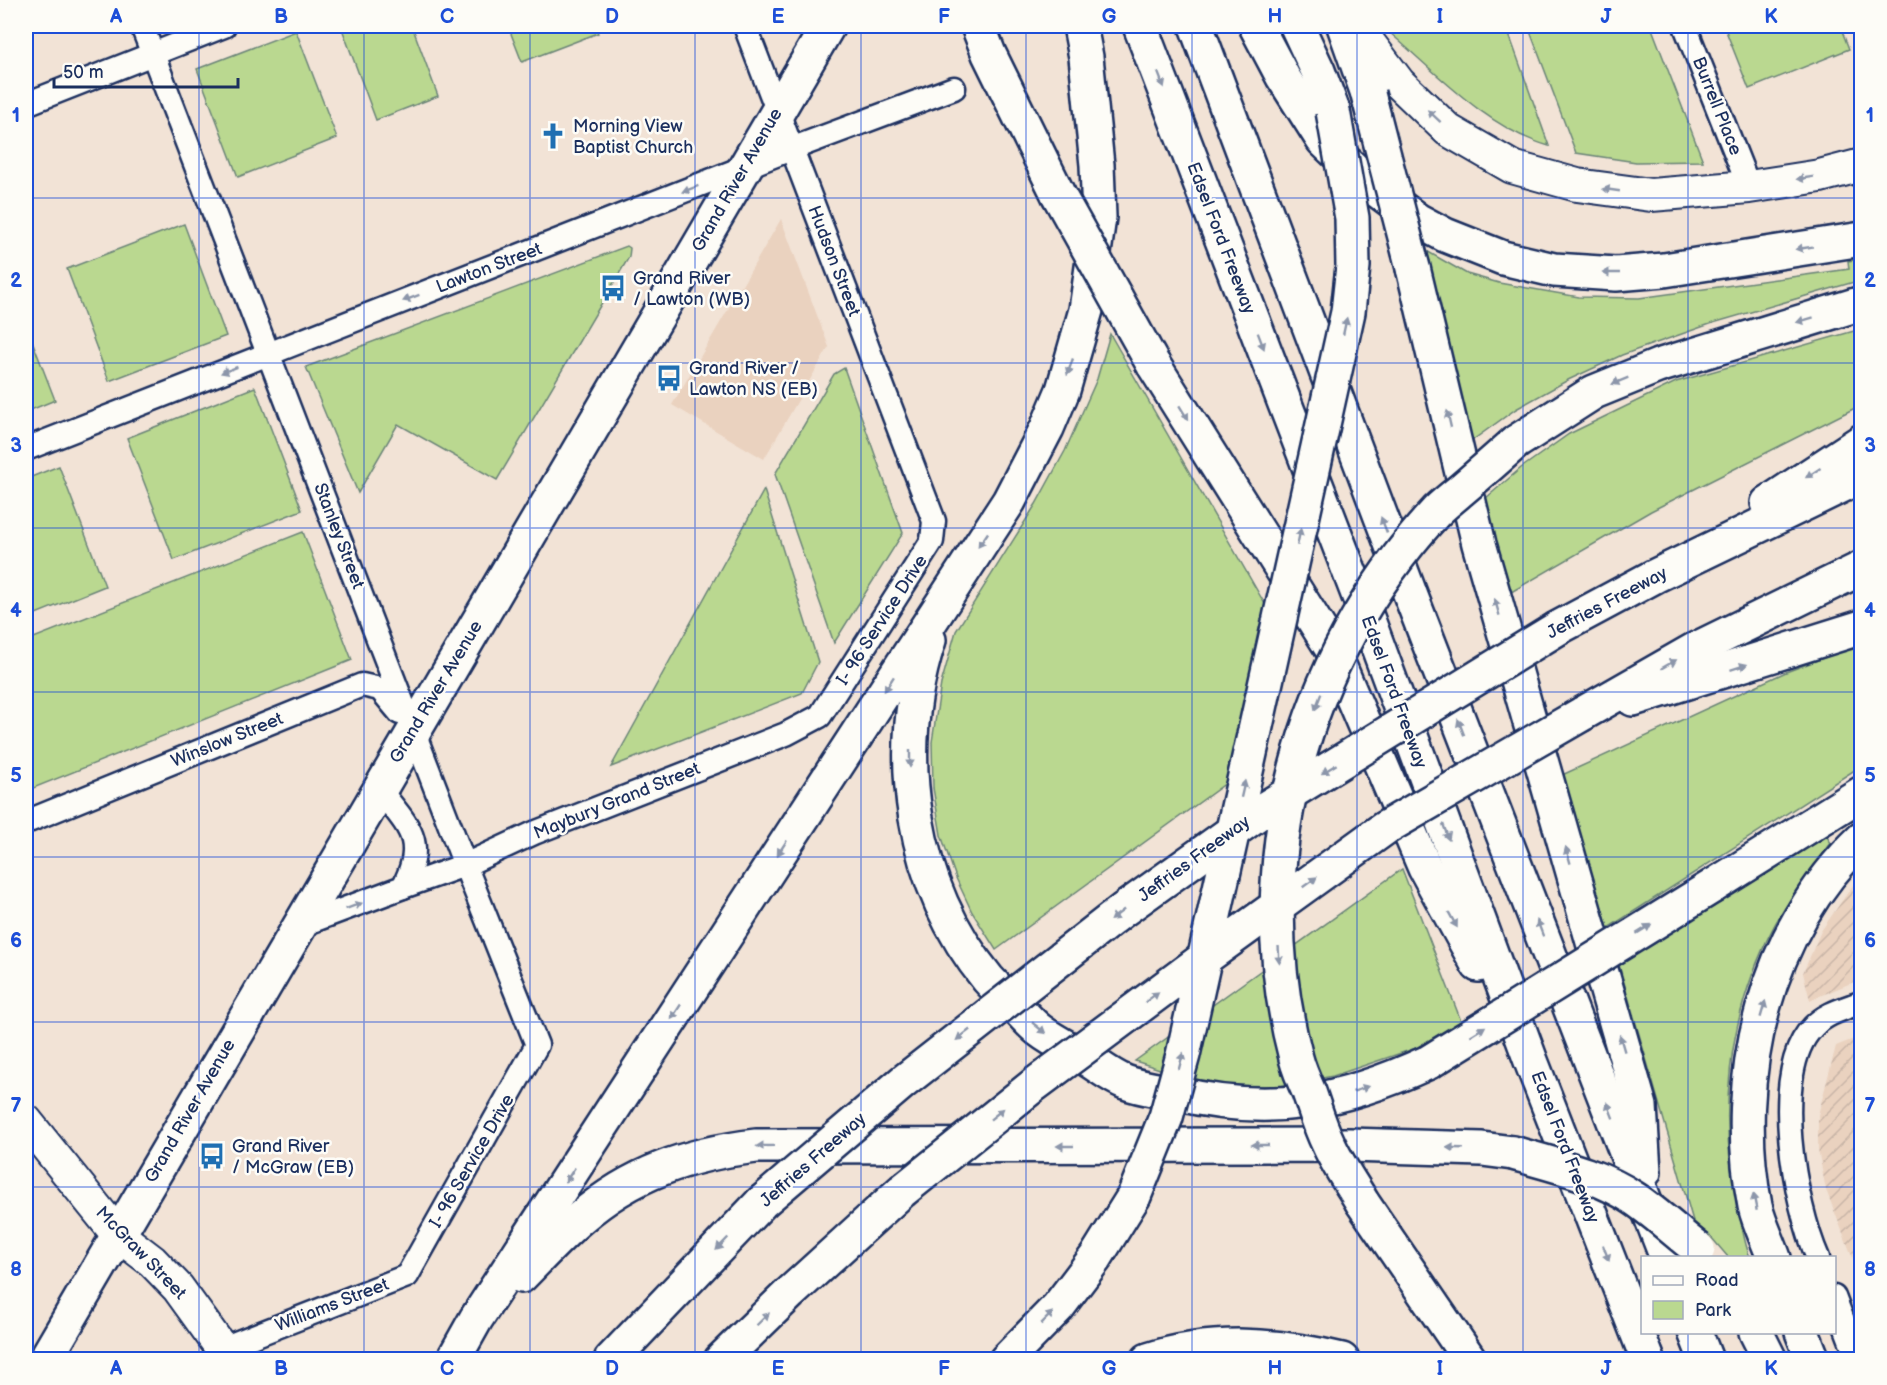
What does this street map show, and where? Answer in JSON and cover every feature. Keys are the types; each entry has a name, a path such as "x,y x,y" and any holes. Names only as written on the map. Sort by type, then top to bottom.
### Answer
{"main road":[{"name":"Grand River Avenue","path":"45,1359 828,26"},
{"path":"963,26 983,40 1058,195 1153,364 1332,649 1425,868 1531,1062"},
{"path":"453,1359 476,1319 1009,501 1047,428 1073,360 1086,310 1099,218 1097,165 1086,57 1080,26"},
{"name":"Edsel Ford Freeway","path":"1140,26 1343,555 1531,1062 1648,1359"},
{"path":"1196,26 1408,588 1667,1256"},
{"path":"1256,26 1282,77 1323,140 1369,184 1417,219 1473,248 1554,270 1616,274 1664,270 1862,239"},
{"path":"1006,1359 1058,1307 1096,1257 1134,1196 1166,1117 1183,1054 1348,312 1353,266 1352,218 1333,111 1318,70 1297,26"},
{"path":"1344,26 1368,94 1413,268 1479,544 1640,1106 1646,1204"},
{"path":"1470,1359 1362,1202 1328,1144 1296,1061 1285,1011 1277,920 1279,858 1291,782 1304,738 1331,668 1377,585 1435,513 1516,442 1594,392 1658,366 1862,303"},
{"path":"1655,576 1862,441"},
{"name":"Jeffries Freeway","path":"610,1359 762,1202 903,1082 1123,910 1264,809 1558,628 1655,576 1862,476"},
{"path":"721,1359 902,1191 1034,1085 1385,828 1694,650 1862,568"},
{"path":"955,583 932,632 922,661 910,742 910,772 918,833 926,863 945,910 971,955 989,980 1040,1030 1125,1082 1209,1102 1270,1104 1321,1100 1390,1080 1429,1062 1862,793"},
{"path":"1582,714 1697,681 1862,627"},
{"path":"1774,1256 1756,1209 1749,1165 1747,1121 1750,1066 1756,1036 1772,981 1789,940 1810,901 1843,857 1862,839"},
{"path":"476,1319 579,1218 609,1196 641,1177 675,1162 720,1150 768,1146 1349,1145 1482,1149 1513,1153 1608,1184 1635,1199 1702,1253"},
{"path":"1696,1334 1706,1359"},
{"path":"1757,1334 1770,1359"},
{"path":"1803,1334 1812,1359"},
{"path":"1148,1359 1170,1353 1233,1345 1302,1350 1342,1359"}],"street":[{"name":"Stanley Street","path":"142,26 465,865 537,1045"},
{"path":"26,104 224,26"},
{"name":"Hudson Street","path":"745,26 924,495"},
{"path":"1356,26 1399,83 1448,130 1512,167 1576,185 1651,195 1749,187 1820,176 1862,165"},
{"name":"Burrell Place","path":"1684,26 1749,187"},
{"name":"Lawton Street","path":"26,449 744,167 954,88"},
{"name":"I- 96 Service Drive","path":"825,707 932,541 934,521 924,495"},
{"name":"Winslow Street","path":"26,822 362,685 380,689 414,731"},
{"name":"Maybury Grand Street","path":"299,926 465,865 534,833 786,734 820,716 825,707"},
{"path":"379,789 409,828 414,842 413,862 403,887"},
{"path":"1818,1256 1799,1202 1792,1161 1790,1098 1795,1056 1811,1028 1825,1016 1862,1002"},
{"name":"I- 96 Service Drive","path":"407,1276 537,1045"},
{"name":"McGraw Street","path":"26,1122 118,1235 152,1261 178,1288 227,1354"},
{"name":"Williams Street","path":"227,1354 407,1276"},
{"path":"1836,1302 1858,1359"}],"shaded area":[{"path":"781,219 829,347 764,459 672,405"},
{"path":"1861,878 1861,979 1810,1000 1803,973 1821,931 1853,885"},
{"path":"1861,1036 1861,1279 1826,1190 1818,1149 1818,1115 1836,1046"}],"green space":[{"path":"341,26 412,26 438,96 376,120"},
{"path":"508,26 595,26 598,33 522,62"},
{"path":"1382,26 1506,26 1549,146 1503,126 1481,111"},
{"path":"1528,26 1651,26 1703,161 1636,162 1576,153"},
{"path":"1724,26 1840,26 1849,49 1749,89"},
{"path":"296,31 337,138 238,177 197,69"},
{"path":"184,224 226,336 109,381 67,269"},
{"path":"627,246 630,248 629,257 497,480 398,424 358,493 306,367"},
{"path":"1423,249 1467,274 1499,283 1579,297 1639,298 1849,269 1848,261 1861,259 1861,280 1713,323 1622,355 1568,380 1516,409 1470,442"},
{"path":"26,325 55,400 26,412"},
{"path":"1861,329 1861,405 1651,511 1506,595 1486,498 1521,468 1569,434 1676,382"},
{"path":"1110,334 1266,606 1226,783 996,950 972,912 956,878 941,835 933,788 932,742 941,684 956,631 1036,504 1065,451 1097,379"},
{"path":"844,368 903,533 834,643 775,474 834,374"},
{"path":"255,387 302,510 174,560 127,438"},
{"path":"59,466 105,586 26,618 26,479"},
{"path":"764,490 818,662 802,693 611,767"},
{"path":"303,532 352,660 26,791 26,641"},
{"path":"1861,644 1861,766 1608,928 1560,776 1786,672"},
{"path":"1824,832 1831,843 1774,926 1745,995 1736,1032 1730,1069 1729,1144 1733,1181 1750,1256 1727,1256 1693,1221 1619,965"},
{"path":"1402,869 1461,1021 1416,1048 1333,1076 1280,1086 1223,1085 1197,1081 1135,1061"}],"place":[{"name":"Morning View Baptist Church","path":"553,136"},
{"name":"Grand River / Lawton (WB)","path":"613,288"},
{"name":"Grand River / Lawton NS (EB)","path":"669,378"},
{"name":"Grand River / McGraw (EB)","path":"212,1156"}]}
